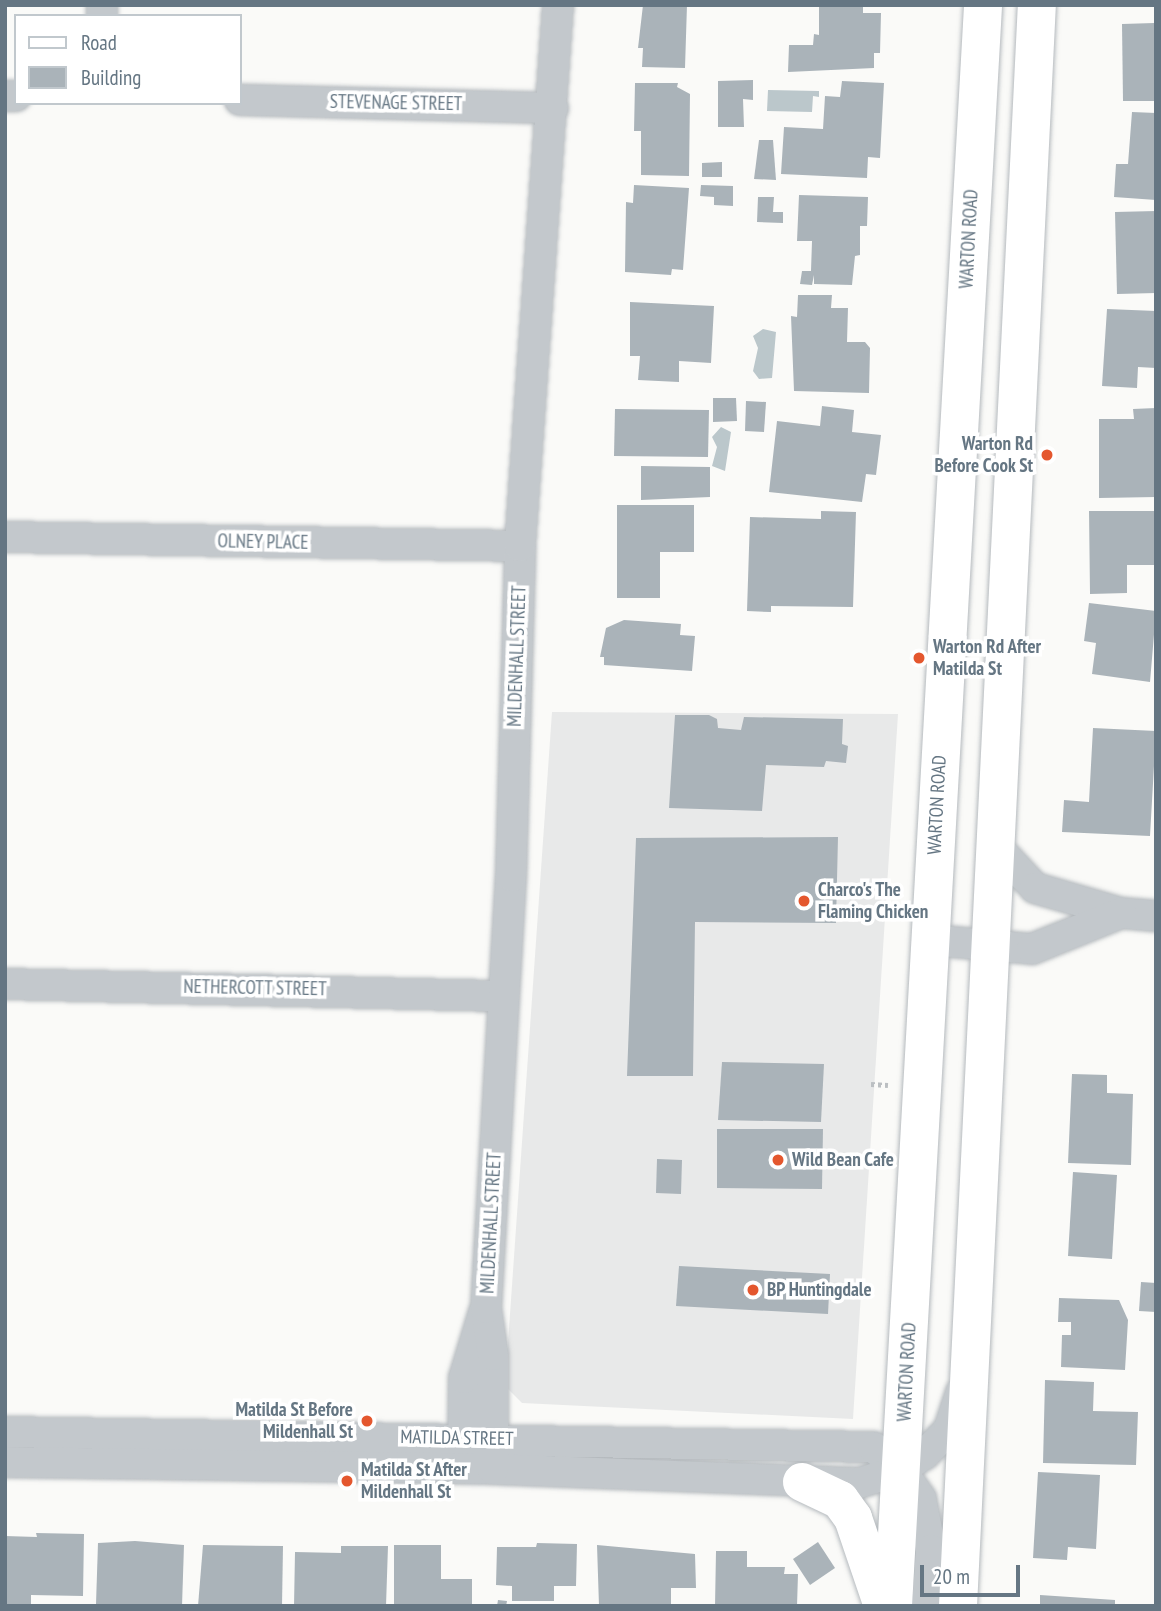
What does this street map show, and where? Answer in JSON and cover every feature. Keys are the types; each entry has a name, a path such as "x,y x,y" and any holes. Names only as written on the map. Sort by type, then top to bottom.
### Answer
{"main road":[{"name":"WARTON ROAD","path":"893,1606 983,5"},
{"path":"958,1606 1037,5"},
{"path":"938,783 997,783"},
{"path":"926,1018 986,1020"},
{"path":"802,1482 840,1500 853,1518 883,1606"}],"street":[{"name":"MILDENHALL STREET","path":"493,1469 493,1355 486,1308 504,996 520,546 553,108 558,5"},
{"name":"STEVENAGE STREET","path":"242,100 553,108"},
{"name":"OLNEY PLACE","path":"5,537 520,546"},
{"path":"994,844 1035,888 1121,913 1156,916"},
{"path":"930,940 1032,949 1121,913"},
{"name":"NETHERCOTT STREET","path":"5,984 504,996"},
{"name":"MILDENHALL STREET","path":"463,1469 464,1378 486,1308"},
{"name":"MATILDA STREET","path":"5,1462 493,1469 859,1483 901,1469 925,1454 949,1429 970,1368"},
{"name":"MATILDA STREET","path":"5,1432 492,1438 873,1447 901,1469 921,1499 928,1522 927,1606"}],"shaded area":[{"path":"768,90 819,91 819,97 813,96 812,112 767,111"},
{"path":"763,329 776,332 772,378 759,379 753,371 758,348 753,336"},
{"path":"721,427 731,432 725,471 712,466 717,447 712,437"},
{"path":"552,712 898,714 853,1419 522,1403 505,1386"}],"building":[{"path":"643,5 687,5 685,68 642,67 643,48 638,48"},
{"path":"819,5 863,5 863,13 881,13 880,53 874,53 874,68 788,72 789,45 813,45 814,34 819,35"},
{"path":"1154,23 1156,101 1123,101 1122,24"},
{"path":"753,80 753,100 743,99 744,127 718,127 718,81"},
{"path":"842,81 884,83 880,158 868,157 867,178 781,174 784,127 823,129 825,96 840,97"},
{"path":"635,83 678,83 677,87 690,94 689,176 641,175 641,131 634,131"},
{"path":"1132,112 1156,113 1156,200 1114,197 1116,164 1128,164"},
{"path":"759,140 773,140 776,180 754,179"},
{"path":"722,162 722,177 702,177 702,163"},
{"path":"634,185 689,188 683,270 672,269 671,275 625,272 626,202 633,203"},
{"path":"701,185 733,186 733,206 714,205 714,197 700,196"},
{"path":"799,195 868,197 867,226 860,226 860,255 855,256 852,285 814,284 814,275 812,285 800,284 802,271 811,271 812,241 797,241"},
{"path":"758,197 774,197 773,212 783,212 783,223 757,222"},
{"path":"1156,211 1156,293 1117,294 1115,212"},
{"path":"798,295 832,295 831,308 848,308 847,342 865,342 870,348 869,393 794,391 791,316 797,317"},
{"path":"630,302 714,306 711,363 679,361 679,382 638,380 640,356 630,356"},
{"path":"1107,309 1156,311 1156,368 1138,367 1137,388 1102,386"},
{"path":"713,398 736,398 737,421 713,422"},
{"path":"746,401 766,402 764,432 745,431"},
{"path":"822,406 854,410 852,432 881,435 876,475 866,474 862,502 769,492 777,421 820,426"},
{"path":"1156,408 1156,497 1099,498 1099,419 1134,419 1133,409"},
{"path":"615,409 709,410 708,457 614,456"},
{"path":"641,466 710,467 710,497 641,500"},
{"path":"617,505 694,505 694,552 660,552 660,598 617,598"},
{"path":"821,511 856,512 853,607 771,606 771,612 747,611 750,517 821,519"},
{"path":"1089,511 1156,511 1156,565 1127,565 1127,593 1090,594"},
{"path":"1089,603 1156,611 1150,682 1092,674 1096,643 1084,641"},
{"path":"624,620 681,624 680,635 695,636 692,671 604,665 604,657 600,657 606,628"},
{"path":"675,715 709,715 717,719 718,728 741,730 744,717 843,719 842,744 848,746 846,763 826,761 824,767 766,765 762,811 669,808"},
{"path":"1093,728 1156,731 1150,836 1062,832 1064,800 1089,802"},
{"path":"838,837 836,923 695,922 693,1076 627,1076 636,838"},
{"path":"722,1062 824,1064 821,1122 718,1120"},
{"path":"1072,1074 1107,1075 1107,1093 1133,1094 1131,1165 1068,1163"},
{"path":"717,1129 823,1129 822,1189 717,1188"},
{"path":"657,1159 682,1160 681,1194 656,1193"},
{"path":"1073,1172 1117,1175 1112,1259 1068,1256"},
{"name":"BP Huntingdale","path":"679,1266 830,1274 828,1314 676,1306"},
{"path":"1141,1282 1156,1283 1156,1312 1139,1311"},
{"path":"1059,1298 1119,1300 1128,1320 1125,1370 1061,1367 1062,1335 1071,1335 1071,1322 1058,1322"},
{"path":"1045,1380 1094,1382 1093,1411 1138,1412 1136,1465 1043,1463"},
{"path":"1038,1472 1100,1475 1096,1549 1068,1547 1067,1560 1033,1558"},
{"path":"36,1533 84,1534 83,1596 31,1595 31,1606 5,1605 5,1536 37,1537"},
{"path":"135,1541 184,1545 182,1606 96,1604 98,1543"},
{"path":"818,1542 835,1568 810,1585 793,1559"},
{"path":"537,1543 577,1544 576,1586 554,1586 554,1601 512,1601 512,1586 496,1585 497,1547 536,1547"},
{"path":"203,1545 283,1546 282,1606 198,1606"},
{"path":"394,1545 441,1545 441,1579 472,1579 472,1606 394,1606"},
{"path":"597,1545 695,1554 696,1588 671,1588 671,1606 599,1606"},
{"path":"341,1546 388,1546 386,1606 294,1606 295,1552 341,1553"},
{"path":"716,1551 747,1551 747,1567 785,1567 784,1574 798,1574 797,1606 715,1606"},
{"path":"1040,1595 1115,1600 1115,1606 1040,1606"},
{"path":"498,1600 507,1601 506,1606 497,1606"}],"place":[{"name":"Warton Rd Before Cook St","path":"1047,455"},
{"name":"Warton Rd After Matilda St","path":"919,658"},
{"name":"Charco's The Flaming Chicken","path":"804,901"},
{"name":"Wild Bean Cafe","path":"778,1160"},
{"name":"BP Huntingdale","path":"753,1290"},
{"name":"Matilda St Before Mildenhall St","path":"367,1421"},
{"name":"Matilda St After Mildenhall St","path":"347,1481"}]}
